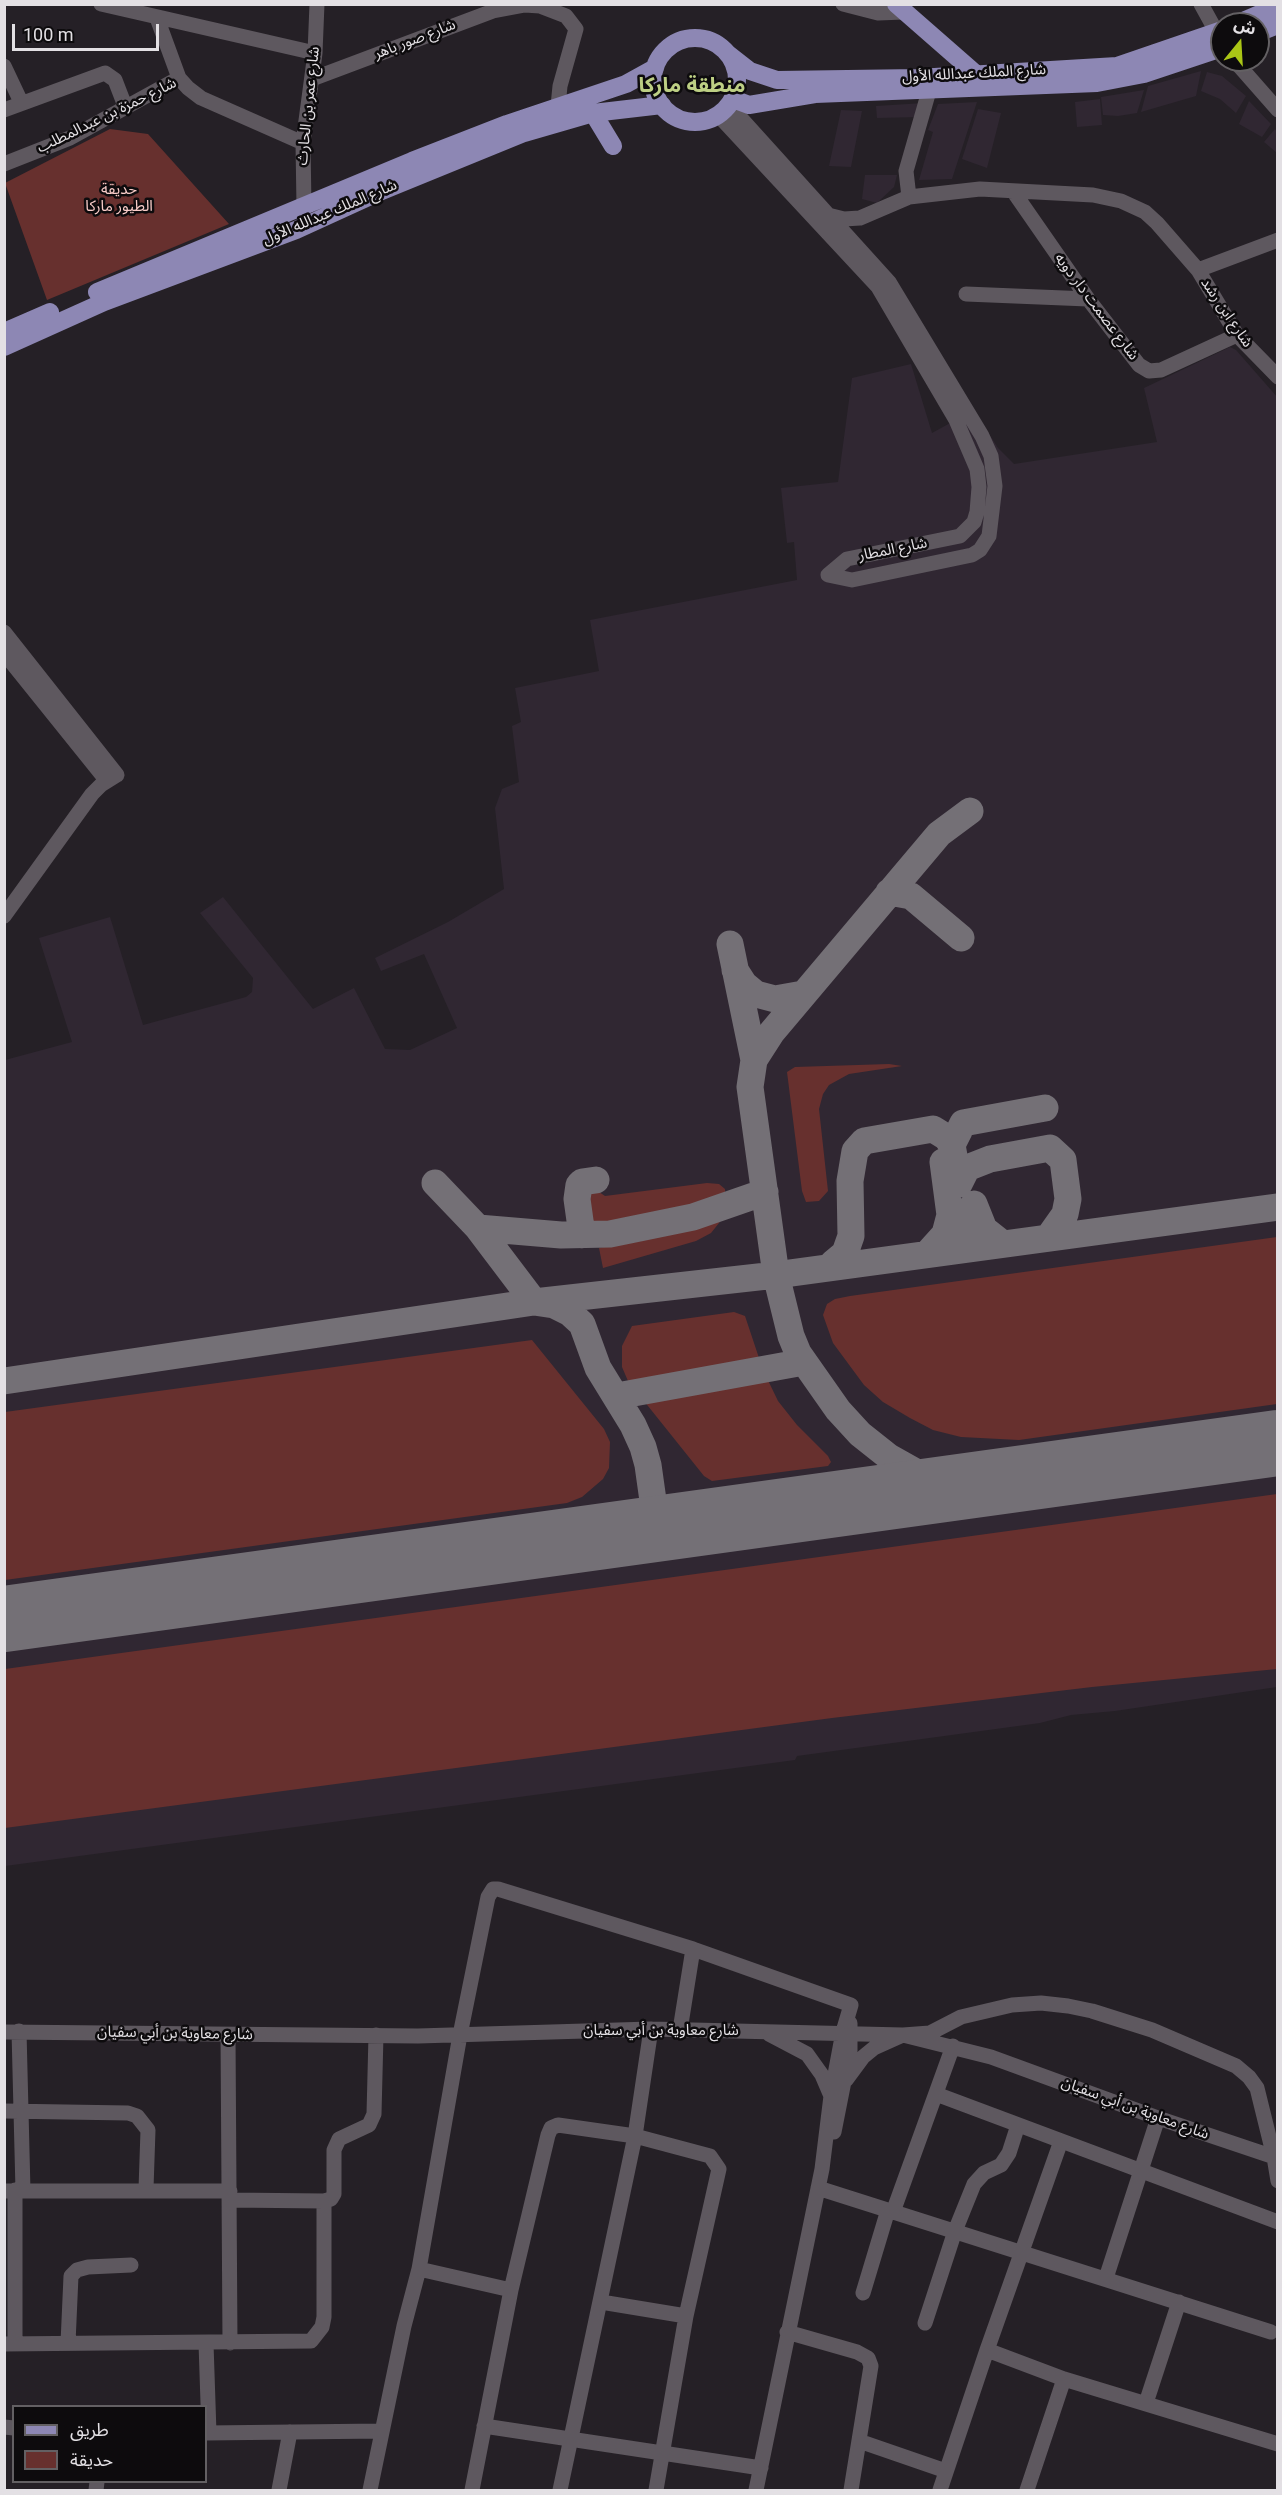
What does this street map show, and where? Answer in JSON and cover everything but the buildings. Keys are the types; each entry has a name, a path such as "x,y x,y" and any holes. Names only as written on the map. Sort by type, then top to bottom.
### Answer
{"main road":[{"path":"1264,12 1278,6"},
{"path":"900,8 976,74"},
{"path":"687,39 709,40 727,53 733,61 738,80 726,106 698,122 678,118 662,105 654,87 655,68 667,49 687,39"},
{"path":"924,84 934,64 936,41"},
{"name":"شارع الملك عبدالله الأول","path":"726,106 749,105 815,94 924,84 976,74 1117,66 1210,41"},
{"name":"شارع الملك عبدالله الأول","path":"727,53 750,71 777,80 924,84 1106,82 1144,74 1210,43"},
{"name":"شارع الملك عبدالله الأول","path":"4,332 412,161 558,106 626,84 655,68"},
{"path":"618,109 626,84"},
{"name":"شارع الملك عبدالله الأول","path":"4,347 104,302 296,230 377,193 524,133 593,113 662,105"},
{"path":"593,113 613,146"}],"street":[{"path":"101,4 315,53"},
{"name":"شارع عمر بن الحارث","path":"304,207 303,143 315,53 317,4"},
{"path":"843,4 878,13 900,8"},
{"path":"1201,4 1210,19"},
{"name":"شارع صور باهر","path":"312,79 493,11 525,5 540,6 566,16 576,29 560,86 558,106"},
{"path":"157,18 179,78"},
{"path":"4,66 21,102"},
{"path":"1245,72 1278,110"},
{"path":"4,110 105,73 115,80 125,106"},
{"name":"شارع حمزة بن عبدالمطلب","path":"4,164 70,138 179,78 201,98 303,143"},
{"path":"909,197 906,171 924,84"},
{"name":"شارع المطار","path":"726,106 878,287 956,407 988,448 994,465 987,486 974,522 960,536 847,560 828,575 852,580 972,555 980,550 989,536 987,486 966,439 956,407 889,282 726,106"},
{"path":"825,214 844,219 860,218 909,197 956,190 1093,195 1133,206 1157,223 1198,270 1278,240"},
{"name":"شارع عصمت دار دويه","path":"1013,191 1088,299 1135,360 1149,371 1161,370 1237,335"},
{"name":"شارع ابن رشد","path":"1198,270 1237,335 1277,385"},
{"path":"966,294 1088,299"},
{"path":"966,439 975,444 982,456 987,455 988,448"},
{"path":"4,632 112,778"},
{"path":"4,653 112,778"},
{"path":"4,916 92,794 112,778"},
{"path":"370,2490 381,2431 419,2269 460,2035 488,1898 493,1889 693,1949 851,2005 847,2032 846,2080 832,2143 822,2169"},
{"path":"680,2030 693,1949"},
{"path":"846,2080 863,2057 873,2048 903,2036 930,2033 980,2011 1041,2003 1092,2011 1142,2026 1220,2057 1249,2077 1257,2088 1277,2175"},
{"path":"560,2490 635,2136 651,2030"},
{"name":"شارع معاوية بن أبي سفيان","path":"12,2032 460,2035 680,2030 847,2032 903,2036 953,2046 1020,2067 1158,2118 1274,2157"},
{"path":"764,2031 807,2054 822,2075 831,2096"},
{"path":"12,2032 22,2112 14,2191 10,2344 303,2343 311,2341 318,2334 324,2317 324,2201"},
{"path":"756,2490 822,2169 831,2096 847,2032"},
{"path":"228,2035 230,2343"},
{"path":"14,2191 146,2189 324,2201 331,2199 334,2193 333,2162 339,2139 369,2125 374,2114 376,2035"},
{"path":"863,2293 890,2211 953,2046"},
{"path":"936,2094 1278,2222"},
{"path":"4,2111 128,2113 137,2116 148,2130 146,2189"},
{"path":"1106,2278 1158,2118"},
{"path":"925,2322 955,2231 974,2184 984,2173 1001,2165 1009,2152 1018,2125"},
{"path":"471,2490 511,2290 551,2128 569,2126 635,2136 710,2156 719,2169 686,2316 656,2490"},
{"path":"940,2490 1061,2141"},
{"path":"818,2188 1271,2332"},
{"path":"68,2343 71,2276 77,2270 88,2267 131,2265"},
{"path":"419,2269 511,2290"},
{"path":"601,2302 686,2316"},
{"path":"1146,2403 1179,2302"},
{"path":"787,2332 846,2349 868,2358 871,2377 851,2490"},
{"path":"206,2343 207,2405"},
{"path":"987,2350 1064,2379 1278,2444"},
{"path":"1031,2490 1064,2379"},
{"path":"484,2426 761,2468"},
{"path":"207,2433 381,2431"},
{"path":"279,2490 290,2432"},
{"path":"859,2441 946,2471"}],"shaded area":[{"path":"1201,71 1196,96 1141,112 1148,86"},
{"path":"1207,72 1222,76 1246,96 1236,113 1220,99 1201,91"},
{"path":"1144,90 1137,113 1118,116 1103,115 1101,97"},
{"path":"1100,99 1102,125 1077,127 1075,102"},
{"path":"1249,101 1271,124 1262,137 1239,124"},
{"path":"977,102 952,179 919,180 933,132 928,130 938,104"},
{"path":"924,103 920,117 877,118 876,106"},
{"path":"978,109 1001,113 987,168 962,159"},
{"path":"841,110 862,111 851,167 829,166"},
{"path":"1275,129 1277,132 1277,153 1264,142"},
{"path":"865,175 897,175 894,187 877,203 862,199"},
{"path":"1230,347 1236,350 1278,398 1277,1687 1115,1711 1071,1715 1040,1723 797,1756 795,1760 5,1866 5,1060 72,1042 39,938 110,917 143,1025 246,997 252,992 253,978 200,913 223,897 313,1009 354,988 385,1049 410,1050 457,1028 424,954 381,971 375,958 448,922 504,889 495,808 502,789 519,782 512,726 521,722 515,688 599,671 590,620 797,580 794,542 787,543 781,488 838,482 852,378 911,364 932,433 974,410 998,448 1014,464 1157,442 1144,388"}],"green space":[{"name":"حديقة الطيور ماركا","path":"110,129 148,134 229,224 47,300 5,183"},
{"path":"889,1064 902,1066 849,1074 829,1085 823,1094 819,1109 828,1191 819,1201 806,1202 802,1191 787,1072 795,1067"},
{"path":"707,1183 719,1184 725,1189 725,1205 708,1216 643,1233 596,1236 588,1194 599,1192 605,1196"},
{"path":"723,1218 711,1233 696,1241 603,1268 599,1248 690,1228"},
{"path":"1277,1237 1277,1404 1019,1440 961,1437 933,1430 883,1402 864,1385 833,1343 823,1315 827,1304 835,1299 850,1296"},
{"path":"734,1312 745,1316 763,1370 778,1401 797,1425 828,1456 831,1462 828,1466 712,1481 704,1476 628,1381 622,1367 622,1346 632,1326"},
{"path":"532,1340 604,1429 610,1442 609,1468 603,1479 582,1497 567,1503 5,1580 5,1412"},
{"path":"1277,1494 1277,1669 1092,1687 832,1718 5,1828 5,1669"}],"taxiway":[{"path":"946,1489 889,1457 860,1434 838,1410 798,1353 791,1336 776,1275 750,1087 754,1060 772,1032 939,834 970,811"},
{"path":"889,892 911,896 961,938"},
{"path":"730,944 754,1060"},
{"path":"735,970 744,984 756,994 775,999 803,994"},
{"path":"952,1145 963,1123 1045,1108"},
{"path":"833,1263 845,1253 851,1236 850,1181 855,1151 864,1141 933,1129 946,1137 952,1145 959,1184 967,1168 990,1159 1050,1148 1063,1160 1068,1199 1065,1214 1048,1238"},
{"path":"927,1254 945,1234 950,1215 943,1162"},
{"path":"582,1235 577,1199 579,1185 582,1182 596,1180"},
{"path":"435,1183 478,1228 534,1302 554,1305 570,1313 582,1324 598,1368 633,1425 643,1447 648,1465 657,1529"},
{"path":"478,1228 561,1235 610,1234 693,1217 765,1192"},
{"path":"951,1251 970,1228 974,1204 984,1229 1003,1244"},
{"path":"4,1381 534,1302 776,1275 1278,1207"},
{"path":"617,1396 804,1362"}],"runway":[{"path":"4,1619 1278,1443"}],"district":[{"name":"منطقة ماركا","path":"692,87"}]}
